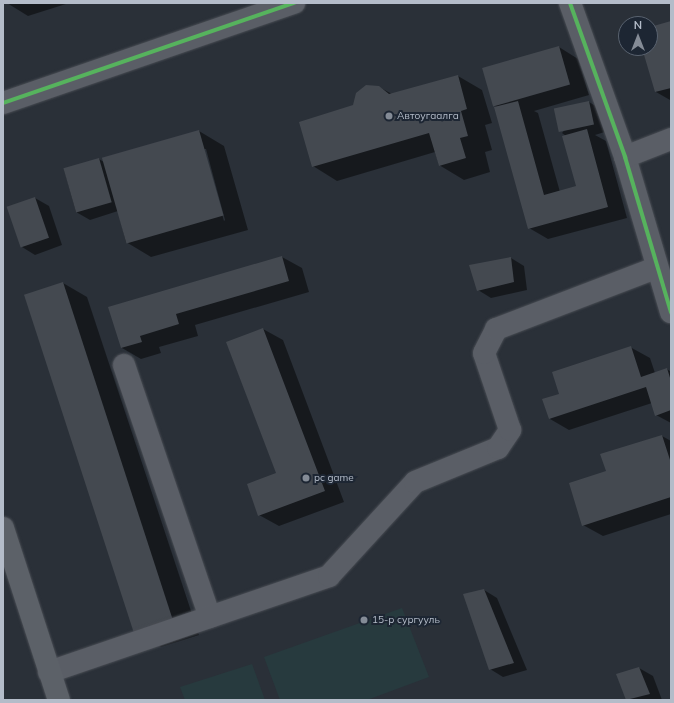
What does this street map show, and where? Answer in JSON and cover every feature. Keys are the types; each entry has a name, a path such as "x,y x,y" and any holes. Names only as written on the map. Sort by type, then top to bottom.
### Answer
{"main road":[{"path":"3,528 59,700"}],"street":[{"path":"3,102 294,3"},
{"path":"570,3 625,157 656,268 671,312"},
{"path":"625,157 671,138"},
{"path":"50,672 329,576 415,482 498,448 510,430 484,353 496,329 656,268"},
{"path":"124,365 210,617"}],"green space":[{"path":"402,608 429,677 367,700 280,700 264,657"},
{"path":"252,664 265,700 185,700 180,687"}],"building":[{"path":"671,21 671,88 655,92 644,56 658,56 658,25"},
{"path":"559,46 570,84 493,107 482,68"},
{"name":"Автоугаалга","path":"458,75 467,109 461,111 468,136 460,138 466,158 439,166 429,133 312,167 299,122 353,105 356,93 366,85 379,86 389,94"},
{"path":"518,101 544,195 576,186 562,136 587,129 608,207 528,229 494,107"},
{"path":"589,101 594,124 559,132 554,108"},
{"path":"199,130 224,216 126,243 102,158"},
{"path":"99,158 112,202 76,212 63,168"},
{"path":"35,197 49,238 21,247 7,207"},
{"path":"282,256 289,281 176,314 179,324 140,336 142,342 121,348 108,307"},
{"path":"511,257 514,282 477,291 469,265"},
{"path":"63,282 173,621 134,633 24,295"},
{"path":"263,328 325,491 258,516 247,484 276,473 226,342"},
{"path":"631,346 641,377 667,368 671,381 671,410 655,416 646,387 549,419 542,399 559,394 552,372"},
{"path":"662,435 671,463 671,497 582,526 569,483 606,471 600,454"},
{"path":"484,589 514,663 489,670 463,594"},
{"path":"639,667 650,694 626,700 616,674"}],"cycle path":[{"path":"3,103 294,3"},
{"path":"570,3 625,157 671,312"}],"place":[{"name":"Автоугаалга","path":"389,116"},
{"name":"pc game","path":"306,478"},
{"name":"15-р сургууль","path":"364,620"}]}
